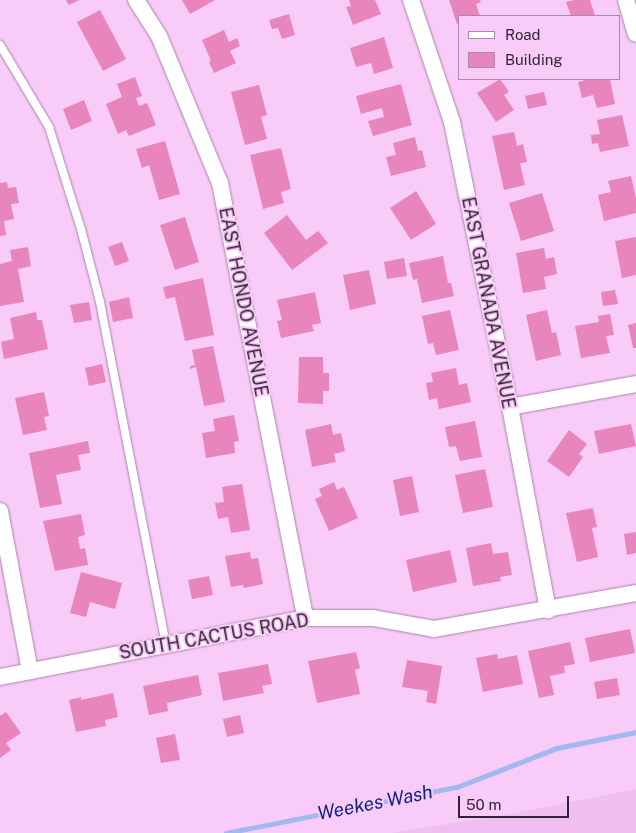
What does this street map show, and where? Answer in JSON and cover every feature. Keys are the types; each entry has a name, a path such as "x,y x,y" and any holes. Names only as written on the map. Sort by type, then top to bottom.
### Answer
{"street":[{"name":"EAST HONDO AVENUE","path":"136,0 159,36 220,183 305,618"},
{"name":"EAST GRANADA AVENUE","path":"411,0 452,122 510,407 548,610"},
{"path":"626,0 636,34"},
{"path":"510,407 636,384"},
{"path":"0,511 30,672"},
{"name":"SOUTH CACTUS ROAD","path":"0,677 305,618 373,618 434,629 548,610 636,592"}],"lane":[{"path":"0,45 49,127 81,229 100,302 166,645"}],"shaded area":[{"path":"636,789 636,833 392,833 510,814"}],"building":[{"path":"66,0 79,0 69,5"},
{"path":"182,0 215,0 190,14"},
{"path":"349,0 375,0 381,14 353,25 346,7 351,6"},
{"path":"449,0 480,0 481,2 476,4 480,15 458,15 457,24"},
{"path":"590,0 595,15 571,15 566,2"},
{"path":"100,10 126,59 103,71 77,22"},
{"path":"289,14 295,35 282,39 278,28 272,29 269,20"},
{"path":"224,30 229,42 237,38 240,46 230,51 236,63 214,73 202,40"},
{"path":"384,37 393,68 374,74 371,63 356,67 350,48"},
{"path":"135,77 142,96 136,98 139,106 147,103 156,125 129,136 126,130 118,134 106,104 122,97 117,84"},
{"path":"501,80 509,92 504,95 514,110 496,122 477,93"},
{"path":"586,80 610,80 615,104 597,108 593,95 582,98 578,82"},
{"path":"401,84 412,125 373,136 368,121 384,117 382,108 361,114 356,96"},
{"path":"259,85 267,115 261,117 267,139 245,145 231,92"},
{"path":"544,92 547,105 528,109 525,96"},
{"path":"84,100 92,121 71,130 63,109"},
{"path":"622,115 629,146 600,152 598,143 592,144 591,135 600,134 597,120"},
{"path":"514,132 517,146 523,144 527,162 520,163 525,185 504,190 492,136"},
{"path":"415,137 418,151 422,150 426,167 391,176 386,157 396,155 393,143"},
{"path":"165,141 180,194 159,200 149,165 142,168 136,149"},
{"path":"281,148 291,189 281,192 284,203 263,209 250,155"},
{"path":"631,176 636,198 636,213 604,221 598,195 611,192 608,181"},
{"path":"7,182 8,188 16,187 19,203 11,204 14,219 4,221 6,235 0,236 0,183"},
{"path":"416,191 436,224 411,240 390,208"},
{"path":"542,193 554,231 521,241 509,203"},
{"path":"287,215 306,240 318,231 328,243 292,270 264,233"},
{"path":"185,217 199,262 175,270 160,225"},
{"path":"636,237 636,275 622,278 615,241"},
{"path":"122,242 129,261 115,266 108,247"},
{"path":"28,247 31,266 18,269 24,302 0,306 0,264 12,261 10,250"},
{"path":"544,248 546,259 554,257 557,274 544,277 546,289 523,293 516,253"},
{"path":"443,256 448,283 451,283 454,296 422,303 417,279 413,280 409,263"},
{"path":"404,258 407,276 387,279 384,262"},
{"path":"369,270 376,304 350,310 343,275"},
{"path":"203,278 214,335 185,341 175,297 166,299 163,287"},
{"path":"615,290 618,304 603,306 601,292"},
{"path":"315,292 321,323 312,325 314,331 281,338 277,321 282,320 277,300"},
{"path":"129,297 133,318 113,322 109,302"},
{"path":"89,302 92,320 74,323 70,305"},
{"path":"450,310 459,350 436,355 433,343 428,344 422,316"},
{"path":"547,310 552,333 556,332 561,355 536,361 526,315"},
{"path":"36,312 37,320 42,320 48,349 4,359 1,342 14,339 10,318"},
{"path":"610,314 614,335 606,336 610,353 581,358 575,326 599,322 598,316"},
{"path":"636,323 636,348 633,348 628,325"},
{"path":"213,346 225,402 204,406 196,367 190,369 190,366 195,365 192,350"},
{"path":"299,357 323,357 323,373 329,373 329,391 323,391 323,404 298,403"},
{"path":"102,364 106,382 89,386 85,368"},
{"path":"456,368 459,385 467,383 471,402 439,409 437,398 429,400 426,383 433,382 431,373"},
{"path":"44,392 49,416 44,417 47,430 23,435 15,398"},
{"path":"234,415 239,441 234,442 235,453 206,458 202,433 215,431 213,419"},
{"path":"475,421 482,457 460,461 456,446 449,447 445,427"},
{"path":"331,424 333,435 341,433 345,451 334,454 336,462 312,467 305,430"},
{"path":"631,424 636,446 599,454 594,431"},
{"path":"569,430 587,444 579,454 583,457 569,477 547,461"},
{"path":"88,441 90,453 78,455 81,470 56,475 62,504 40,508 29,453"},
{"path":"485,469 493,507 463,513 455,475"},
{"path":"412,476 419,512 400,516 393,480"},
{"path":"334,482 337,490 344,487 358,518 329,531 315,499 322,496 319,489"},
{"path":"242,484 250,530 231,533 228,517 218,519 215,503 224,502 222,487"},
{"path":"593,508 597,527 592,528 598,557 577,562 566,513"},
{"path":"81,514 85,535 78,537 80,549 85,548 88,565 55,571 43,521"},
{"path":"636,532 636,553 627,555 624,534"},
{"path":"491,543 493,554 508,552 512,575 500,577 501,581 473,586 466,548"},
{"path":"450,550 457,582 413,592 406,560"},
{"path":"250,552 251,559 258,558 263,584 244,588 243,585 231,587 225,556"},
{"path":"81,572 122,583 115,609 90,602 86,617 70,613"},
{"path":"209,576 213,595 192,599 188,580"},
{"path":"630,629 635,653 590,662 585,638"},
{"path":"570,642 575,664 564,666 565,673 550,676 554,695 539,698 528,651"},
{"path":"356,652 360,668 355,670 360,694 317,703 308,661"},
{"path":"497,654 498,659 517,655 523,684 483,692 476,658"},
{"path":"407,660 442,666 436,704 426,702 428,691 402,687"},
{"path":"268,664 272,684 262,686 264,693 223,701 218,673"},
{"path":"198,675 202,695 167,703 168,711 149,715 143,686"},
{"path":"617,678 620,695 597,699 594,682"},
{"path":"113,693 118,717 105,720 106,726 76,732 69,700 81,697 81,700"},
{"path":"6,712 21,733 6,743 11,750 0,758 0,716"},
{"path":"240,715 244,733 227,737 223,719"},
{"path":"175,734 180,760 161,763 156,738"}],"waterway":[{"name":"Weekes Wash","path":"226,833 457,787 557,748 636,732"}]}
